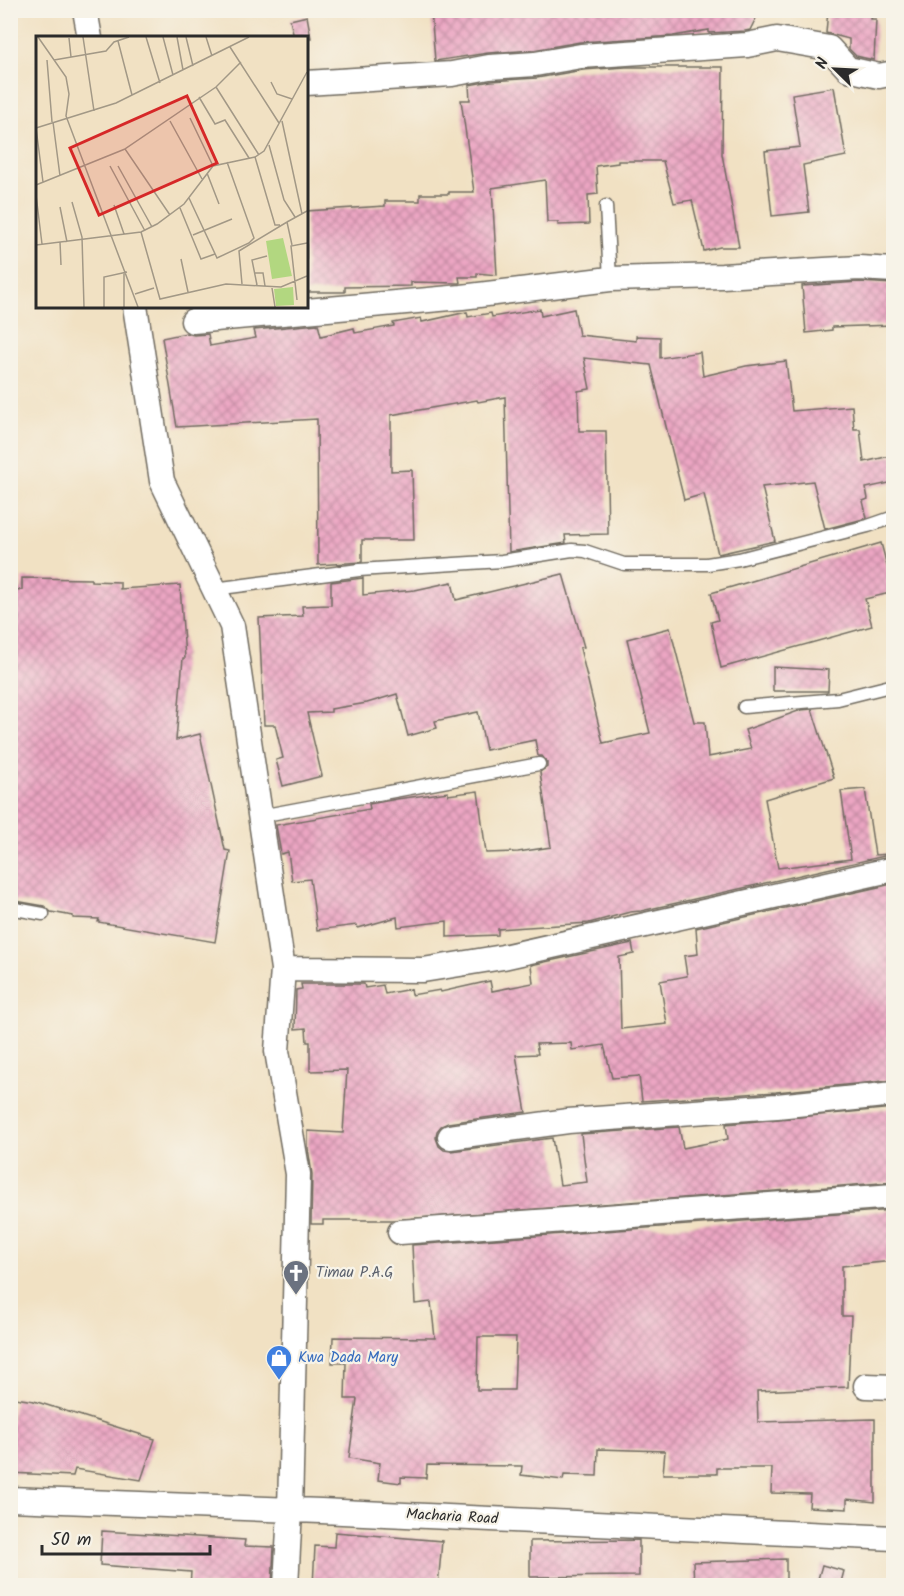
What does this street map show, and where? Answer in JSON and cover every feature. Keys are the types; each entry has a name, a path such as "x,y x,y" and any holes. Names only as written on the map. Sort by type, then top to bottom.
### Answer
{"street":[{"path":"85,10 90,36"},
{"path":"308,82 452,74 489,67 535,64 581,56 747,45 777,39 829,48 848,69 879,76 894,73"},
{"path":"193,321 462,297 610,279 722,276 858,268 894,270"},
{"path":"135,308 162,481 232,626 282,969 277,1051 298,1174 286,1586"},
{"path":"282,969 423,970 503,957 894,869"},
{"path":"450,1137 568,1121 691,1113 894,1094"},
{"path":"400,1232 894,1196"},
{"path":"866,1386 894,1387"},
{"name":"Macharia Road","path":"10,1499 894,1538"}],"lane":[{"path":"606,206 610,279"},
{"path":"214,589 359,570 502,561 572,550 585,550 624,564 707,564 739,560 894,517"},
{"path":"744,707 838,699 894,685"},
{"path":"260,816 539,764"},
{"path":"10,908 43,914"}],"building":[{"path":"431,10 760,10 750,30 745,31 709,33 709,30 673,36 580,42 533,50 488,53 435,61"},
{"path":"828,10 872,10 871,19 876,19 874,60 856,56 849,49 849,39 826,33"},
{"path":"307,16 311,38 294,36 290,20"},
{"path":"626,67 723,67 722,154 739,247 720,247 704,251 692,200 674,203 663,161 618,161 618,163 596,166 598,194 588,195 589,224 558,225 558,222 547,222 545,180 492,188 497,275 477,273 477,277 459,277 460,283 411,282 411,286 345,287 345,292 308,292 308,211 385,206 385,201 420,201 420,194 474,192 461,100 470,100 469,85 537,78 583,70"},
{"path":"834,87 846,156 803,165 809,212 772,216 765,151 800,147 792,94"},
{"path":"859,282 894,284 894,325 832,327 832,330 806,333 802,286"},
{"path":"540,309 541,316 574,309 579,335 636,341 636,336 660,337 660,358 700,352 703,376 746,366 786,361 792,411 852,406 854,429 860,429 864,462 894,455 894,482 866,488 868,499 863,501 867,518 825,529 813,481 762,487 775,541 718,554 704,494 684,500 651,365 584,358 590,389 578,391 579,431 606,431 608,534 565,535 566,543 509,552 505,397 391,415 391,471 412,470 414,540 362,540 362,562 318,565 317,419 177,427 162,338 186,333 208,334 210,346 256,338 254,330 318,324 321,336 354,328 355,333 394,326 393,323 421,318 422,322 467,312 468,317 491,313 492,317"},
{"path":"881,543 894,592 865,599 872,626 721,668 711,622 718,620 711,593"},
{"path":"563,574 584,647 580,648 603,743 650,733 627,639 670,628 694,722 705,722 708,757 751,749 745,730 801,710 812,709 834,778 765,799 778,868 851,859 841,791 865,789 875,855 889,855 589,923 498,929 498,935 447,937 447,921 398,927 397,917 358,928 357,925 317,930 310,879 292,881 288,852 281,854 276,825 370,809 369,804 397,799 448,792 448,795 478,791 486,853 518,852 551,847 540,772 547,767 547,762 542,756 538,756 535,740 486,750 478,712 435,721 437,728 408,736 397,694 367,703 331,709 331,712 307,713 322,776 283,786 276,760 283,758 275,725 264,725 259,618 303,616 302,606 331,605 331,582 363,578 363,595 415,590 452,582 456,600"},
{"path":"22,578 91,579 91,581 120,582 120,589 180,585 185,658 183,658 176,740 200,734 225,850 230,851 215,942 98,922 99,919 73,918 73,916 51,912 44,906 10,900 10,589 22,590"},
{"path":"773,667 829,670 828,691 773,691"},
{"path":"892,884 894,1080 776,1092 642,1101 639,1076 612,1078 604,1045 572,1050 571,1043 536,1044 538,1054 516,1055 526,1112 448,1123 437,1131 436,1138 439,1146 451,1151 552,1138 560,1185 587,1182 581,1134 679,1127 683,1148 728,1139 726,1124 894,1108 894,1182 393,1220 323,1220 323,1224 311,1224 312,1174 308,1131 343,1133 347,1070 310,1071 310,1042 307,1042 306,1028 295,1029 296,990 302,989 301,984 364,984 365,988 383,985 385,994 411,989 412,995 440,990 441,992 490,981 492,991 533,983 531,965 632,943 634,954 619,957 621,1029 667,1024 660,981 687,976 684,956 698,954 696,928"},
{"path":"894,1210 894,1261 842,1266 842,1316 851,1316 848,1387 757,1391 758,1422 875,1419 875,1502 847,1499 847,1509 809,1507 810,1494 771,1493 772,1468 717,1468 717,1474 663,1474 665,1451 598,1449 597,1476 564,1475 563,1480 521,1475 522,1466 427,1465 426,1478 401,1477 401,1483 378,1480 380,1463 349,1458 357,1399 345,1399 346,1363 332,1363 333,1337 435,1338 431,1302 415,1304 412,1245","holes":["478,1337 516,1337 514,1390 477,1390"]},
{"path":"15,1398 34,1401 155,1439 141,1480 75,1469 73,1476 10,1473 10,1427"},
{"path":"102,1531 245,1540 244,1546 274,1547 272,1586 190,1586 191,1572 100,1565"},
{"path":"335,1532 442,1541 438,1586 313,1586 315,1546 334,1547"},
{"path":"639,1540 639,1576 530,1577 530,1541"},
{"path":"786,1559 786,1586 694,1586 693,1562"},
{"path":"822,1565 844,1571 840,1586 816,1586"}],"place":[{"name":"Timau P.A.G","path":"296,1296"},
{"name":"Kwa Dada Mary","path":"279,1381"}]}
